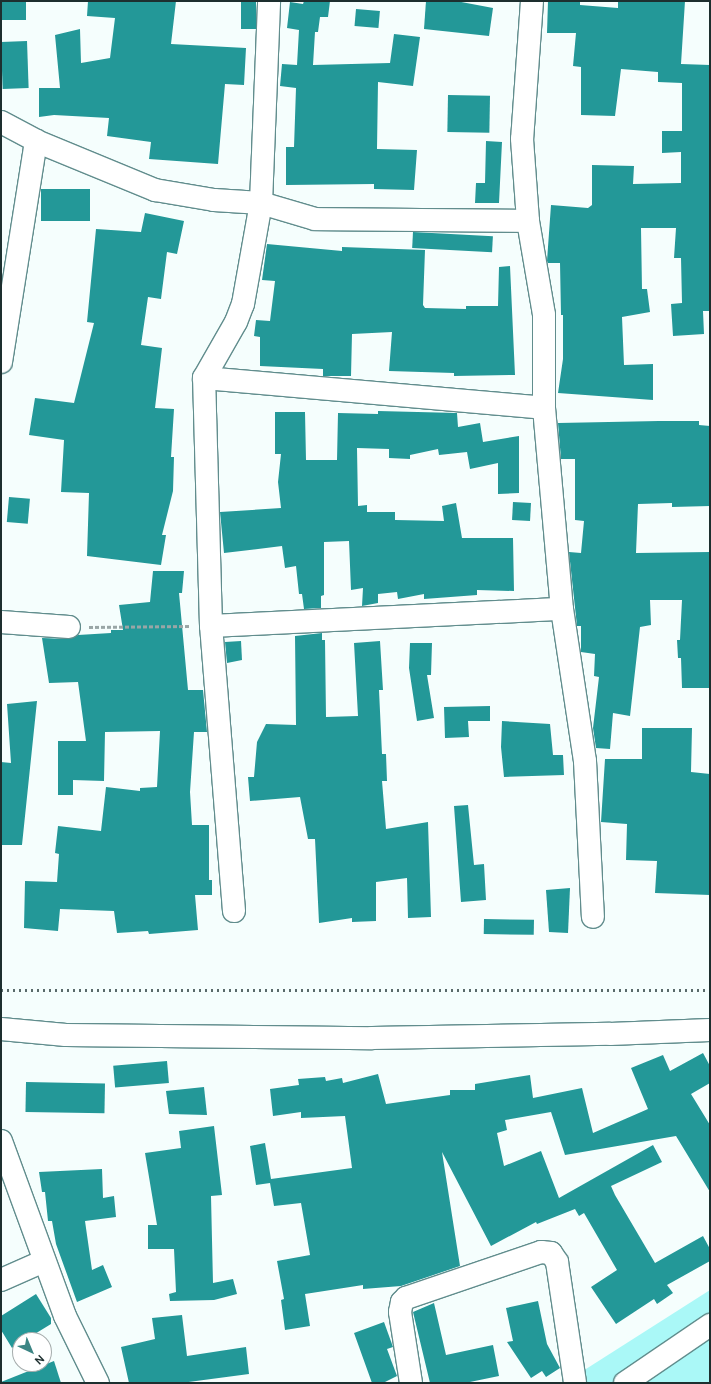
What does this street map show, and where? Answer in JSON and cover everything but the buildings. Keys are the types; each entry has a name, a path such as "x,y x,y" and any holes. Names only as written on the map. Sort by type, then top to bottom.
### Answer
{"street":[{"path":"234,911 211,626 204,378 236,322 243,304 261,203 269,1"},
{"path":"532,1 522,139 528,221 544,314 544,408 562,609 585,761 593,917"},
{"path":"1,122 36,141 155,190 214,200 261,203 315,219 528,221"},
{"path":"1,362 36,141"},
{"path":"204,378 544,408"},
{"path":"211,626 562,609"},
{"path":"1,622 69,627"},
{"path":"1,1029 66,1035 372,1038 610,1034 710,1030"},
{"path":"1,1142 65,1316 98,1383"},
{"path":"411,1383 400,1312 402,1302 406,1298 541,1252 551,1253 557,1262 575,1383"},
{"path":"1,1280 44,1261"},
{"path":"624,1383 710,1325"}],"path":[{"path":"69,627 211,626"}],"shaded area":[{"path":"710,1290 710,1383 564,1383"}],"railway":[{"path":"1,990 710,990"}]}
